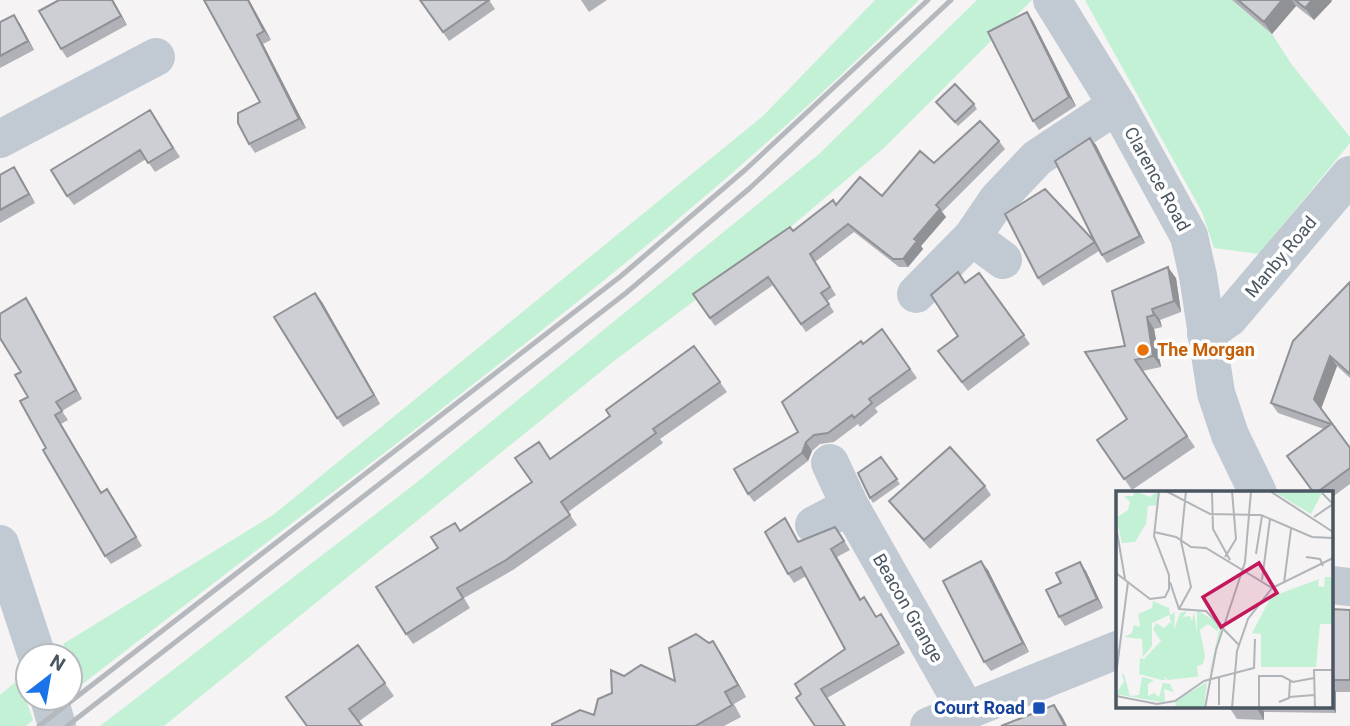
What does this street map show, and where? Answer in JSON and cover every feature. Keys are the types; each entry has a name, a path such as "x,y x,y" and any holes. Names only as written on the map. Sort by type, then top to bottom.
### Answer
{"street":[{"name":"Clarence Road","path":"1052,0 1117,106 1189,236 1216,393 1227,425 1257,491"},
{"path":"0,139 156,57"},
{"path":"916,294 972,237 998,198 1037,158 1117,106"},
{"name":"Manby Road","path":"1206,334 1230,318 1350,175"},
{"path":"972,237 1003,260"},
{"name":"Beacon Grange","path":"830,463 849,506 967,710"},
{"path":"814,525 849,506"},
{"path":"0,544 32,642"},
{"path":"1332,585 1350,587"},
{"path":"929,726 1116,650"}],"green space":[{"path":"875,0 919,0 821,94 720,184 616,271 403,439 84,683 84,642 66,642 273,515 763,116"},
{"path":"977,0 1032,0 885,147 774,241 614,361 164,726 100,726 416,483 819,154"},
{"path":"1085,0 1232,0 1272,34 1292,65 1350,137 1350,143 1259,254 1214,248 1202,212"},
{"path":"14,683 14,712 30,712 33,720 26,726 0,726 0,695"}],"building":[{"path":"59,0 112,0 121,16 61,49 39,11"},
{"path":"204,0 248,0 264,31 257,35 299,119 249,144 238,123 238,113 260,102"},
{"path":"420,0 489,0 443,32"},
{"path":"1238,0 1282,0 1264,22"},
{"path":"1295,0 1312,0 1305,8"},
{"path":"1027,12 1069,97 1033,121 988,32"},
{"path":"14,15 28,41 0,56 0,22"},
{"path":"955,84 974,104 955,122 936,102"},
{"path":"150,110 173,148 148,163 140,150 67,196 51,170"},
{"path":"980,121 999,141 936,205 940,209 914,239 917,241 903,259 893,259 848,224 810,254 830,287 821,293 829,304 801,324 768,277 710,318 693,294 790,227 793,231 833,200 836,205 860,177 882,196 920,151 934,163"},
{"path":"1090,138 1140,236 1102,255 1055,161"},
{"path":"14,167 29,194 0,210 0,175"},
{"path":"1045,189 1095,242 1038,278 1005,214"},
{"path":"1168,267 1174,301 1152,309 1154,315 1147,317 1153,356 1135,360 1187,436 1124,479 1097,440 1127,419 1085,352 1125,346 1112,291"},
{"path":"958,272 965,283 979,273 1024,335 962,382 938,351 958,336 931,295"},
{"path":"1350,282 1350,374 1330,356 1314,399 1350,448 1350,468 1319,491 1313,491 1287,456 1331,424 1271,403 1293,341"},
{"path":"315,293 374,395 337,418 274,317"},
{"path":"26,298 76,390 56,402 62,411 55,415 101,493 107,489 136,537 105,556 43,450 46,448 20,401 28,397 15,375 21,372 0,338 0,314"},
{"path":"882,329 910,369 869,399 872,403 854,418 852,415 828,433 814,435 806,442 802,453 748,494 734,469 798,432 782,402 861,341 863,344"},
{"path":"694,346 720,382 653,429 656,433 561,502 570,515 506,560 457,588 463,598 406,634 376,587 438,548 431,537 455,523 460,531 532,482 515,458 539,442 550,459 610,416 606,410"},
{"path":"950,447 985,486 924,540 889,501"},
{"path":"881,457 897,479 870,498 858,473"},
{"path":"785,518 798,542 835,527 844,541 831,549 860,600 864,597 876,617 881,614 899,644 821,689 845,726 815,726 796,698 801,694 795,684 845,649 801,567 788,574 765,532"},
{"path":"981,561 1023,643 984,662 943,581"},
{"path":"1080,562 1097,599 1059,617 1046,590 1061,583 1056,573"},
{"path":"1332,609 1350,610 1350,680 1332,680"},
{"path":"696,634 709,643 713,641 738,685 725,692 732,705 695,726 552,726 580,710 594,715 598,699 612,693 611,670 624,676 641,665 675,681 669,648"},
{"path":"358,645 385,683 349,709 362,726 307,726 286,697"},
{"path":"1054,705 1065,726 1001,726"}],"railway":[{"path":"39,726 621,276 745,170 928,0"},
{"path":"67,726 626,293 750,188 951,0"}],"place":[{"name":"The Morgan","path":"1143,350"},
{"name":"Court Road","path":"1039,708"}]}
